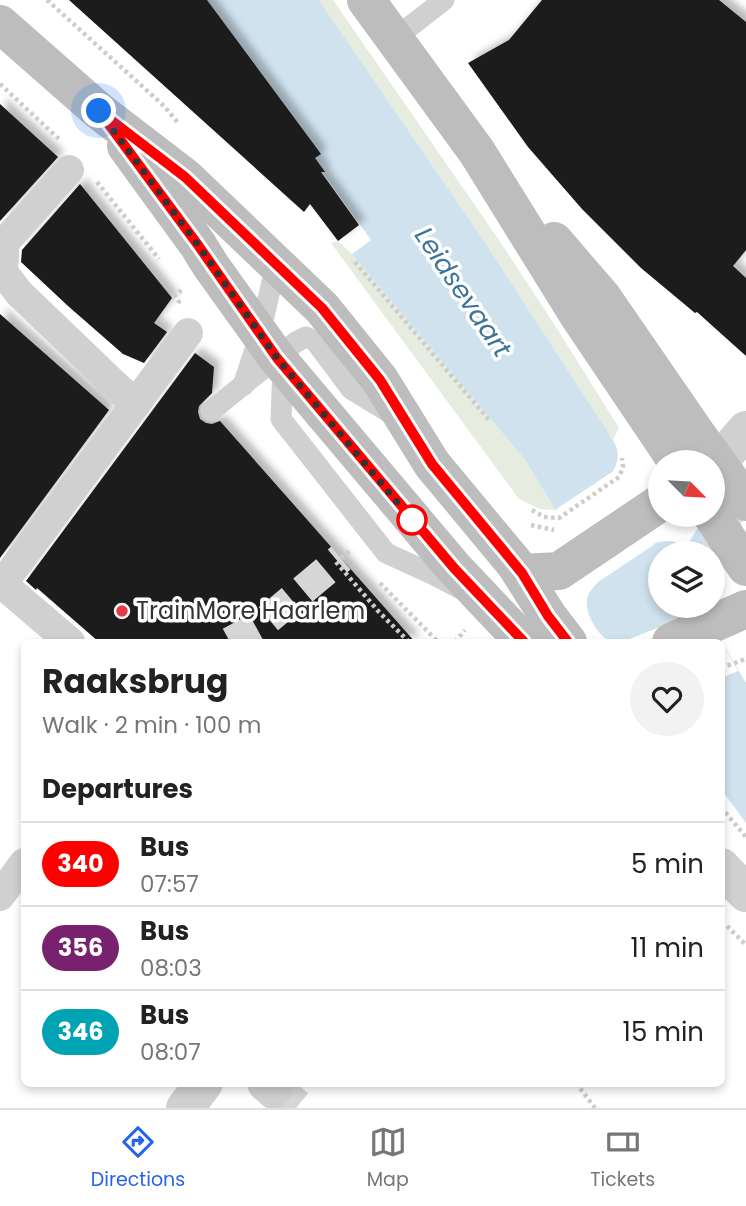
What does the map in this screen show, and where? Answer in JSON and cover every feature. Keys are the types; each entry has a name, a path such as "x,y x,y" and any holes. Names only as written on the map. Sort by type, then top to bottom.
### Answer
{"main road":[{"path":"366,0 477,152 580,318 669,450"},
{"path":"0,24 99,111 185,177 322,308 380,380 432,464 556,558"},
{"path":"99,111 274,352 454,568 487,603 546,636 556,558"},
{"path":"477,152 603,298 727,479"},
{"path":"556,558 648,511"},
{"path":"678,639 733,615"}],"street":[{"path":"68,158 4,243 4,261 0,267 19,293 136,404"},
{"path":"67,639 3,582 188,333"},
{"path":"727,479 746,430"},
{"path":"0,896 21,867"},
{"path":"725,871 746,892"},
{"path":"185,1108 201,1087"}],"lane":[{"path":"394,39 444,0"},
{"path":"243,386 274,352 276,264"},
{"path":"211,411 243,386 274,352 306,337 314,341 351,388 406,423"}],"path":[{"path":"0,85 68,158"},
{"path":"96,181 166,267"},
{"path":"355,261 489,420"},
{"path":"532,510 544,517 559,518 619,477 623,467 622,458"},
{"path":"531,525 556,558"},
{"path":"350,551 339,560 379,612 406,639"},
{"path":"379,581 435,639"},
{"path":"725,666 746,659"},
{"path":"725,812 746,836"},
{"path":"725,924 746,945"},
{"path":"579,1087 596,1108"}],"shaded area":[{"path":"319,0 333,0 499,240 619,428 613,440 488,247"},
{"path":"338,241 352,254 526,461 555,510 540,509 519,499 331,243"}],"water":[{"name":"Leidsevaart","path":"199,0 319,0 488,247 613,440 618,456 612,473 653,541 648,541 648,618 707,618 720,639 607,639 598,631 591,620 587,601 598,582 526,461 352,254 371,240"},
{"path":"725,648 746,683 746,823 725,794"}],"pier":[{"path":"612,472 653,541 648,541 648,549 598,582 555,510"},
{"path":"683,618 708,618 720,639 629,639"},
{"path":"725,648 738,671 725,676"}],"building":[{"path":"69,0 207,0 321,154 315,158 325,172 321,172 359,225 338,241 310,204 304,212"},
{"path":"542,0 719,0 746,22 746,250 733,266 746,278 746,356 697,312 641,268 582,209 528,147 468,63 509,40"},
{"path":"0,104 58,157 0,221"},
{"path":"80,184 172,298 154,323 167,332 144,363 123,354 21,262 22,250"},
{"path":"0,314 109,410 0,558"},
{"path":"195,353 214,367 212,393 199,406 200,419 212,424 220,421 412,639 96,639 26,581"}],"waterway":[{"path":"710,541 732,505"}],"tunnel":[{"path":"235,639 261,625 341,558"},
{"path":"273,1089 296,1108"}],"bus line":[{"name":"340","path":"521,639 454,568 277,358 99,111 185,177 322,308 380,380 432,464 503,548 566,639"}],"place":[{"name":"TrainMore Haarlem","path":"122,611"}],"route":[{"path":"99,111 277,358 412,520"}]}
